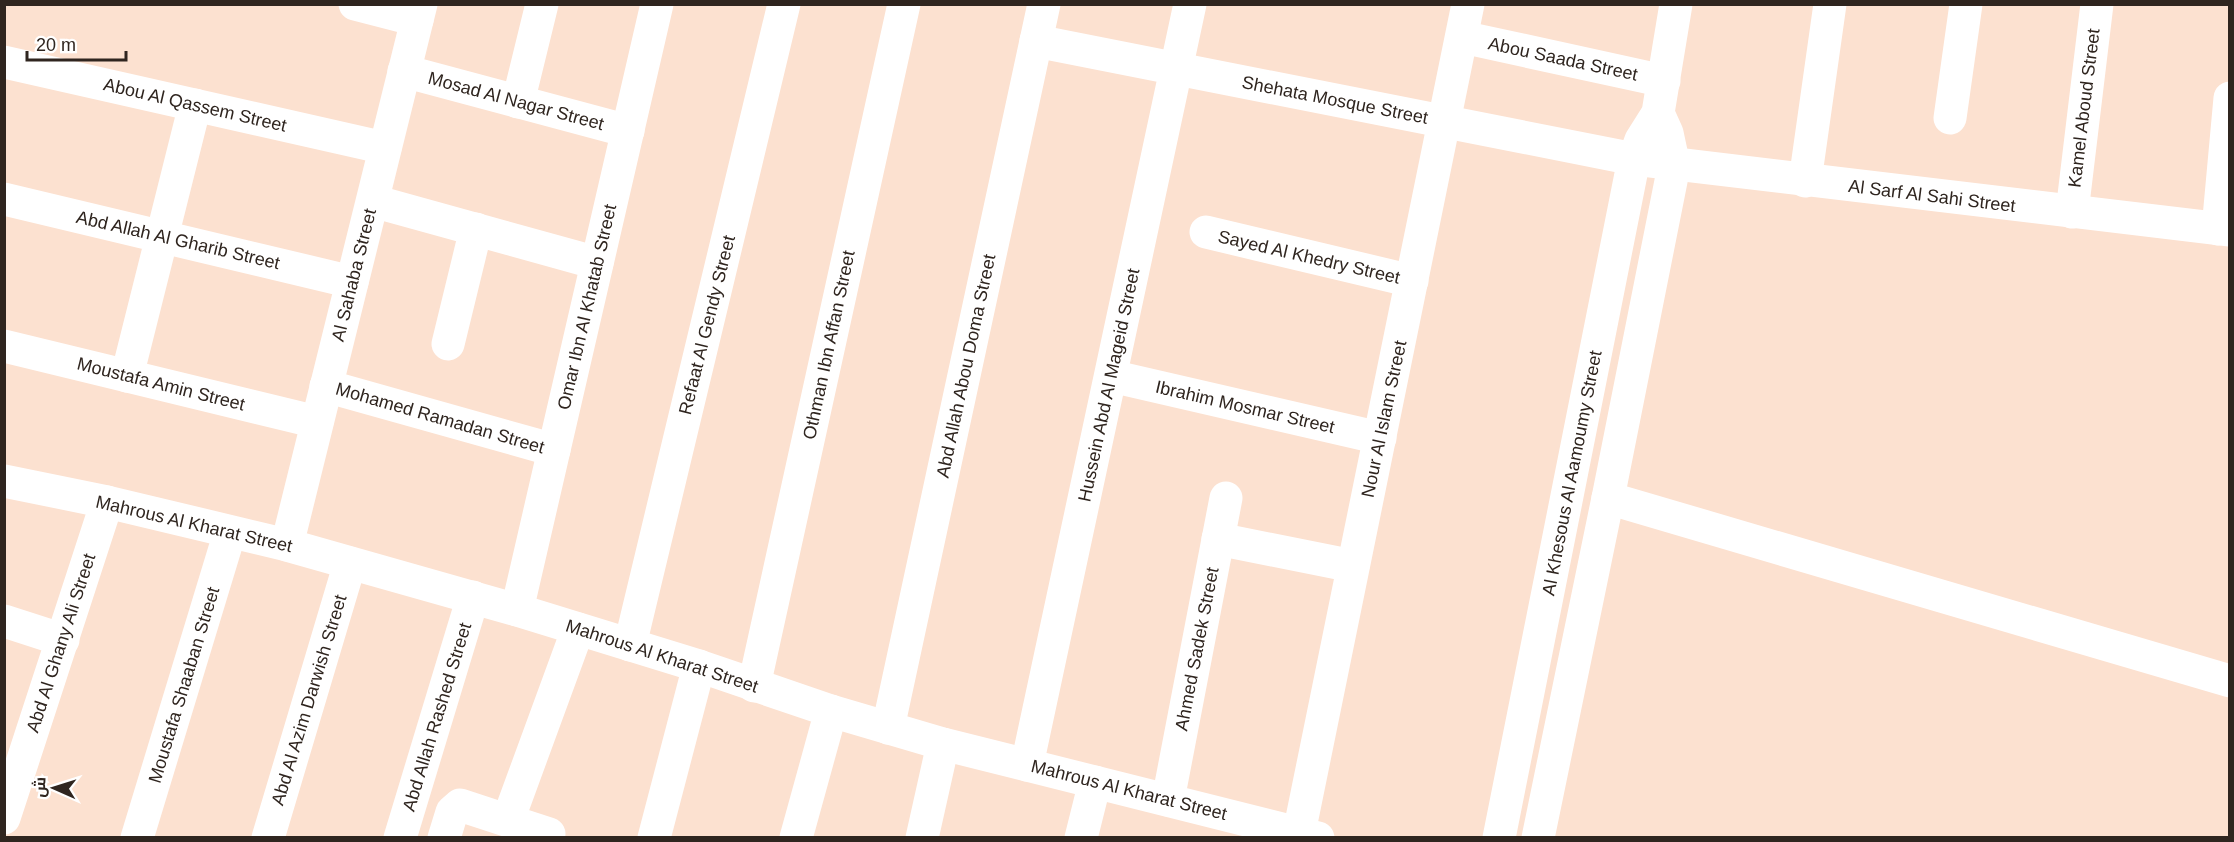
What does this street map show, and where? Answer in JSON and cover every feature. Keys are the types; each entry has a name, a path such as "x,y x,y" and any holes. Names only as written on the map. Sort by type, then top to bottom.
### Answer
{"street":[{"path":"355,4 419,13"},
{"path":"518,102 542,4"},
{"name":"Omar Ibn Al Khatab Street","path":"517,610 657,4"},
{"name":"Refaat Al Gendy Street","path":"630,645 784,4"},
{"name":"Othman Ibn Affan Street","path":"754,686 904,4"},
{"name":"Abd Allah Abou Doma Street","path":"888,728 1044,4"},
{"name":"Hussein Abd Al Mageid Street","path":"1027,765 1190,4"},
{"name":"Nour Al Islam Street","path":"1308,835 1353,566 1468,4"},
{"name":"Al Khesous Al Aamoumy Street","path":"1499,837 1634,159 1641,140 1658,113 1676,4"},
{"path":"1805,181 1830,4"},
{"path":"1950,118 1966,4"},
{"name":"Kamel Aboud Street","path":"2072,212 2097,4"},
{"name":"Al Sahaba Street","path":"287,545 419,13"},
{"name":"Abou Saada Street","path":"1462,37 1664,81"},
{"name":"Shehata Mosque Street","path":"1036,41 1634,159"},
{"name":"Abou Al Qassem Street","path":"4,62 385,148"},
{"name":"Mosad Al Nagar Street","path":"404,72 628,131"},
{"path":"2224,230 2229,99"},
{"path":"127,375 195,105"},
{"path":"1538,837 1674,165 1667,133 1658,113"},
{"name":"Al Sarf Al Sahi Street","path":"1634,159 2224,230"},
{"name":"Abd Allah Al Gharib Street","path":"4,199 352,282"},
{"path":"373,201 597,263"},
{"path":"448,345 476,229"},
{"name":"Sayed Al Khedry Street","path":"1206,232 1412,281"},
{"name":"Moustafa Amin Street","path":"4,346 317,422"},
{"name":"Ibrahim Mosmar Street","path":"1111,376 1380,438"},
{"name":"Mohamed Ramadan Street","path":"326,386 554,450"},
{"name":"Mahrous Al Kharat Street","path":"4,481 107,502 287,545 473,597 699,666 754,686 888,728 1168,800 1226,826 1308,835"},
{"name":"Ahmed Sadek Street","path":"1168,800 1226,498"},
{"path":"1608,498 2229,681"},
{"name":"Abd Al Ghany Ali Street","path":"4,819 14,759 63,640 107,502"},
{"name":"Moustafa Shaaban Street","path":"138,837 230,532"},
{"path":"1218,539 1353,566"},
{"name":"Abd Al Azim Darwish Street","path":"268,837 350,563"},
{"name":"Abd Allah Rashed Street","path":"400,837 473,597"},
{"path":"4,621 63,640"},
{"path":"508,820 578,629"},
{"path":"654,837 699,666"},
{"path":"796,837 831,711"},
{"path":"922,837 943,744"},
{"path":"1081,837 1095,782"},
{"path":"444,837 452,812 459,806 549,834"}]}
